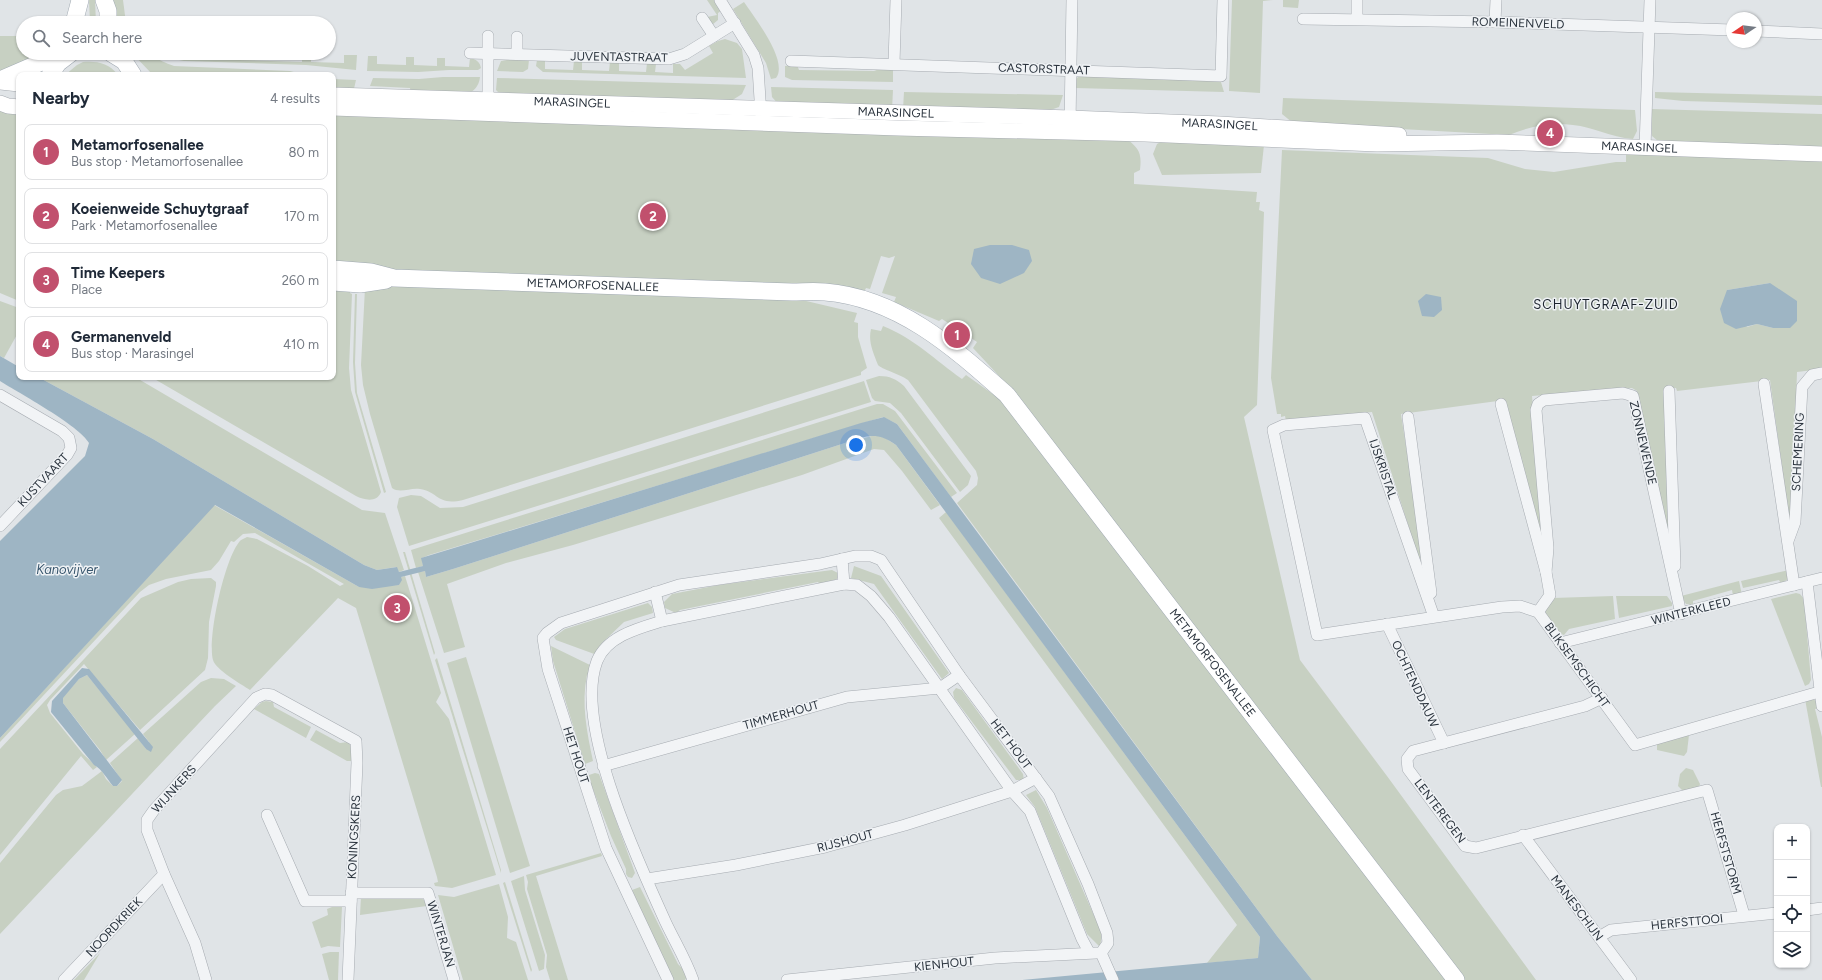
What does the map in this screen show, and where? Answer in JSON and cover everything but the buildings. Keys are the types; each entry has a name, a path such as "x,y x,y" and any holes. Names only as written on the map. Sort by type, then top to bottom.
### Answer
{"main road":[{"path":"76,16 80,0"},
{"path":"85,0 86,16"},
{"path":"100,16 103,0"},
{"path":"103,0 108,11 108,16"},
{"path":"20,72 44,60"},
{"path":"52,72 62,60"},
{"path":"122,60 131,72"},
{"path":"133,60 137,64 141,72"},
{"path":"0,81 16,74"},
{"name":"METAMORFOSENALLEE","path":"336,270 371,272 394,278 792,292 870,313 906,328 960,354 1007,394 1456,980"},
{"name":"METAMORFOSENALLEE","path":"336,282 372,283 394,278"}],"street":[{"path":"720,0 754,55 758,68 761,116"},
{"path":"894,63 896,0"},
{"path":"1070,133 1072,0"},
{"name":"CASTORSTRAAT","path":"791,61 894,63 1221,76 1224,0"},
{"path":"1356,19 1357,0"},
{"path":"1495,22 1496,0"},
{"path":"1645,148 1650,0"},
{"path":"702,18 714,36"},
{"name":"ROMEINENVELD","path":"1303,20 1356,19 1495,22 1726,30"},
{"name":"JUVENTASTRAAT","path":"470,53 670,59 685,54 735,23"},
{"path":"1762,31 1822,34"},
{"path":"488,36 488,107"},
{"path":"517,37 517,54"},
{"path":"0,81 16,84"},
{"name":"MARASINGEL","path":"336,95 488,107"},
{"path":"0,102 7,98 16,99"},
{"path":"0,102 8,106 16,107"},
{"name":"MARASINGEL","path":"336,108 488,107 761,116 1070,133 1145,134 1377,144 1457,142 1822,154"},
{"name":"MARASINGEL","path":"761,116 1070,118 1361,132 1457,142"},
{"name":"SCHEMERING","path":"1788,542 1795,522 1802,387 1812,375 1822,373"},
{"name":"SCHEMERING","path":"1764,384 1794,585"},
{"name":"ZONNEWENDE","path":"1670,391 1674,585"},
{"name":"ZONNEWENDE","path":"1546,572 1548,548 1536,410 1538,404 1544,400 1623,393 1633,396 1680,614"},
{"name":"KUSTVAART","path":"0,395 62,431 69,438 71,448 67,455 0,526"},
{"name":"ZONNEWENDE","path":"1501,404 1546,572 1550,595 1538,612"},
{"path":"1408,417 1434,617"},
{"name":"IJSKRISTAL","path":"1317,635 1273,430 1284,425 1365,418 1434,617"},
{"name":"HET HOUT","path":"668,980 606,848 548,669 543,638 547,633 561,624 679,585 855,556 871,556 881,560 959,676 1049,796 1107,933 1108,943 1101,953"},
{"path":"842,559 844,584"},
{"name":"WINTERKLEED","path":"1560,643 1822,578"},
{"path":"1807,582 1822,706"},
{"name":"HET HOUT","path":"693,980 647,879 603,766 593,714 592,687 597,661 606,648 619,638 643,626 844,584 857,585 889,616 1012,791 1030,811 1082,940 1089,952"},
{"path":"655,592 662,621"},
{"name":"BLIKSEMSCHICHT","path":"1317,635 1434,617 1520,606 1538,612 1635,745 1820,692"},
{"name":"OCHTENDDAUW","path":"1387,624 1444,743"},
{"name":"TIMMERHOUT","path":"603,766 847,697 940,688 959,676"},
{"name":"WIJNKERS","path":"206,980 195,943 164,874 147,830 147,820 154,810 256,698 265,694 272,695 315,718"},
{"name":"LENTEREGEN","path":"1602,698 1584,706 1413,751 1407,759 1408,769 1465,846 1476,848 1707,790"},
{"name":"KONINGSKERS","path":"315,718 356,741 358,752 348,980"},
{"name":"RIJSHOUT","path":"647,879 736,865 825,847 905,825 1012,791 1036,778"},
{"name":"HERFSTSTORM","path":"1707,790 1744,916"},
{"path":"267,815 305,901 351,897"},
{"name":"MANESCHIJN","path":"1523,835 1632,980"},
{"name":"NOORDKRIEK","path":"64,980 164,874"},
{"name":"WINTERJAN","path":"351,897 428,893 454,980"},
{"path":"1810,910 1822,908"},
{"name":"HERFSTTOOI","path":"1599,937 1611,930 1774,912"},
{"name":"KIENHOUT","path":"787,980 995,958 1089,952 1101,953"},
{"path":"1101,953 1113,980"}],"green space":[{"path":"89,0 95,0 96,16 90,16"},
{"path":"110,0 123,0 125,16 113,16"},
{"path":"707,0 714,0 721,11 718,13 718,20 712,25 707,17 717,15"},
{"path":"1232,0 1273,0 1263,1 1260,93 1229,91"},
{"path":"1283,0 1299,0 1298,8 1283,7"},
{"path":"744,2 769,39 774,50 778,61 779,70 776,78 771,79 766,63 733,9"},
{"path":"0,36 16,36 16,60 26,60 0,71"},
{"path":"725,39 737,43 742,49 746,78 543,72 536,66 537,60 545,60 545,69 573,70 574,61 582,62 582,70 609,71 610,62 619,62 619,71 646,72 647,63 656,64 655,72 673,73 673,64 680,64 685,70 713,53 709,46"},
{"path":"344,55 357,55 356,70 306,65 179,60 302,62 302,60 311,60 311,62 344,63"},
{"path":"368,56 377,56 377,64 406,65 406,57 414,57 414,65 437,66 437,58 445,58 445,66 469,67 470,58 477,61 481,68 478,70 418,72 367,71"},
{"path":"139,60 158,60 174,66 294,72 150,72"},
{"path":"529,60 528,69 523,72 497,71 501,61"},
{"path":"83,62 93,62 107,65 115,72 69,72"},
{"path":"797,65 799,70 874,71 885,67 893,70 893,82 792,80 785,77 785,66"},
{"path":"1081,74 1220,79 1224,92 1075,88 1076,79"},
{"path":"443,77 480,77 477,86 473,90 468,94 461,96 411,95 410,88 370,86 373,78 419,79"},
{"path":"497,78 746,85 742,94 731,101 503,97 496,90"},
{"path":"336,79 356,80 353,93 336,92"},
{"path":"771,87 893,90 892,110 780,106 772,97"},
{"path":"904,92 1063,95 1059,107 1039,114 903,109"},
{"path":"1655,92 1822,96 1822,105 1683,101 1655,98"},
{"path":"1283,98 1635,110 1637,131 1633,139 1580,126 1564,124 1548,124 1525,129 1509,135 1293,123 1282,114"},
{"path":"1651,109 1822,114 1822,147 1658,141 1652,136"},
{"path":"0,110 16,111 16,300 0,293"},
{"path":"336,112 488,121 516,119 1125,137 1134,145 1140,155 1140,170 1134,173 1134,184 1257,192 1256,202 1260,202 1259,210 1264,212 1257,405 1244,417 1300,660 1536,980 1464,980 1013,391 973,348 977,342 942,319 939,321 894,302 896,297 882,293 895,256 889,258 881,256 870,289 866,288 862,296 410,272 336,265"},
{"path":"1166,139 1264,145 1261,173 1162,175 1153,154 1157,144"},
{"path":"1282,150 1488,158 1525,169 1554,172 1616,162 1626,162 1626,154 1822,161 1822,369 1797,372 1792,515 1789,517 1770,380 1677,391 1676,388 1665,388 1669,543 1637,391 1632,388 1532,396 1544,541 1543,547 1505,400 1401,414 1423,558 1419,559 1372,412 1286,421 1285,416 1281,417 1281,414 1277,414 1271,378","holes":["1770,283 1773,328 1757,324 1747,327 1727,290"]},
{"path":"336,286 350,287 350,293 352,294 349,368 351,390 381,492 377,498 370,500 356,496 156,380 336,380"},
{"path":"390,286 802,300 857,313 854,322 858,323 858,337 867,368 861,372 861,375 463,500 448,501 420,489 395,490 392,488 370,414 363,385 361,365 365,288"},
{"path":"355,294 357,294 355,363 357,393 386,492 384,493 355,392 353,362"},
{"path":"0,301 16,307 16,336 4,358 0,356"},
{"path":"883,326 915,343 962,379 966,375 997,397 1009,408 1446,980 1312,980 1277,936 957,503 977,485 978,478 976,471 908,380 878,365 872,347 870,334 871,329 881,331"},
{"path":"879,376 893,378 904,386 971,476 968,485 960,492 901,413 890,403 875,401 872,398 866,380"},
{"path":"44,380 140,380 362,510 385,513 404,570 399,572 396,567 377,570 364,565 153,439"},
{"path":"864,381 871,402 409,546 397,507 399,498 411,495 421,496 440,508 463,507"},
{"path":"877,404 883,404 895,411 957,493 951,497 897,424 883,417 429,555 422,558 423,566 416,568 411,550"},
{"path":"876,435 885,438 896,445 940,505 931,510 902,471 884,450 874,449 802,475 573,545 506,563 447,584 465,647 444,653 418,572 425,571 426,577 453,569 845,443"},
{"path":"214,505 359,587 399,585 401,577 405,576 441,693 436,702 449,719 496,875 452,888 435,886 434,883 438,882 437,877 356,608 338,598 250,690 229,676 215,664 212,649 215,617 229,562 241,540 247,537 257,539 308,566 340,586 344,584 255,533 243,534 234,542 231,541 219,561 211,570 166,579 149,585 140,592 0,742 0,738"},
{"path":"946,512 1260,937 1258,958 1207,963 1237,925 939,518"},
{"path":"403,552 405,552 435,653 434,655"},
{"path":"854,566 881,576 949,673 942,679 874,584 851,578"},
{"path":"832,570 838,573 837,579 820,585 818,582 680,610 676,613 665,608 664,602 672,594 719,585"},
{"path":"1789,570 1788,579 1781,584 1779,580 1743,588 1741,581"},
{"path":"211,578 216,582 216,586 209,622 208,658 205,670 140,730 84,664 50,700 47,705 50,713 83,754 97,767 93,770 81,756 0,855 0,749 141,598 178,582 191,579"},
{"path":"1739,581 1742,595 1733,596 1732,590 1693,601 1693,605 1686,604 1681,596"},
{"path":"1796,593 1800,594 1804,599 1811,680 1809,684 1805,686 1771,599"},
{"path":"1613,596 1615,619 1569,629 1564,635 1554,628 1547,617 1547,608 1553,598"},
{"path":"1616,596 1667,596 1672,603 1672,606 1619,618"},
{"path":"648,603 652,607 653,613 624,622 601,644 597,655 556,640 554,637 565,629"},
{"path":"551,646 590,665 585,686 585,707 587,729 593,761 585,764 553,661"},
{"path":"466,657 530,866 510,873 447,663"},
{"path":"437,658 501,870 501,873 435,660"},
{"path":"87,675 135,734 106,760 100,750 63,703 62,698 79,679"},
{"path":"211,678 224,679 236,686 215,706 0,934 0,863 56,795 63,790 82,786 102,771 106,779 113,786 117,786 122,781 110,763 138,738 146,749 149,742 143,734 201,682"},
{"path":"956,688 962,690 1023,774 1024,780 1016,780 954,698 953,692"},
{"path":"1812,698 1817,702 1819,708 1815,709 1822,737 1822,787 1805,699"},
{"path":"262,702 273,702 274,707 311,727 306,738 254,709"},
{"path":"316,730 340,743 348,742 351,746 351,761 347,761 310,740"},
{"path":"1689,735 1687,752 1684,756 1657,750 1657,744"},
{"path":"1686,768 1693,770 1700,784 1699,787 1683,791 1678,786 1680,774"},
{"path":"595,773 599,774 635,873 632,878 628,877 626,874 626,869 611,836 589,779 589,775"},
{"path":"1036,790 1047,808 1102,934 1100,947 1087,934 1035,807 1026,795"},
{"path":"601,853 602,856 536,876 568,980 550,980 546,967 547,955 527,889 528,882 526,875"},
{"path":"524,876 525,890 545,955 544,969 539,971 511,881"},
{"path":"505,882 532,970 531,972 503,883"},
{"path":"499,884 508,917 507,938 516,942 528,980 463,980 438,895 454,897"},
{"path":"640,887 678,964 683,969 687,977 685,980 674,980 668,969 632,890"},
{"path":"361,896 419,897 424,900 427,906 360,915"},
{"path":"333,904 342,907 340,947 328,946 321,948 312,922 328,915 327,909 332,907"},
{"path":"339,952 338,980 329,980 322,954"},
{"path":"100,953 84,980 74,980"}],"water":[{"path":"990,245 1012,245 1029,250 1032,261 1024,273 1000,284 981,278 971,264 974,249"},
{"path":"1770,283 1797,301 1797,321 1790,328 1773,328 1757,324 1736,329 1724,323 1720,309 1727,290"},
{"path":"1426,294 1441,297 1442,310 1434,317 1422,316 1418,301"},
{"name":"Kanovijver","path":"0,356 16,365 16,380 44,380 153,439 364,565 377,570 397,567 399,572 423,566 421,558 884,417 897,424 1277,936 1312,980 1022,980 1258,958 1260,937 896,445 877,436 866,437 853,441 453,569 426,577 425,571 401,577 402,580 399,585 372,589 359,587 215,505 0,738 0,541 85,456 89,443 74,428 62,419 0,381"},
{"path":"82,668 89,669 153,747 151,752 146,749 87,675 79,679 63,698 63,703 122,780 117,786 113,786 102,772 94,765 51,712 52,701"}],"place":[{"name":"Germanenveld","path":"1550,133"},
{"name":"Koeienweide Schuytgraaf","path":"653,216"},
{"name":"Metamorfosenallee","path":"957,335"},
{"name":"Time Keepers","path":"397,608"}],"district":[{"name":"SCHUYTGRAAF-ZUID","path":"1606,304"}]}
